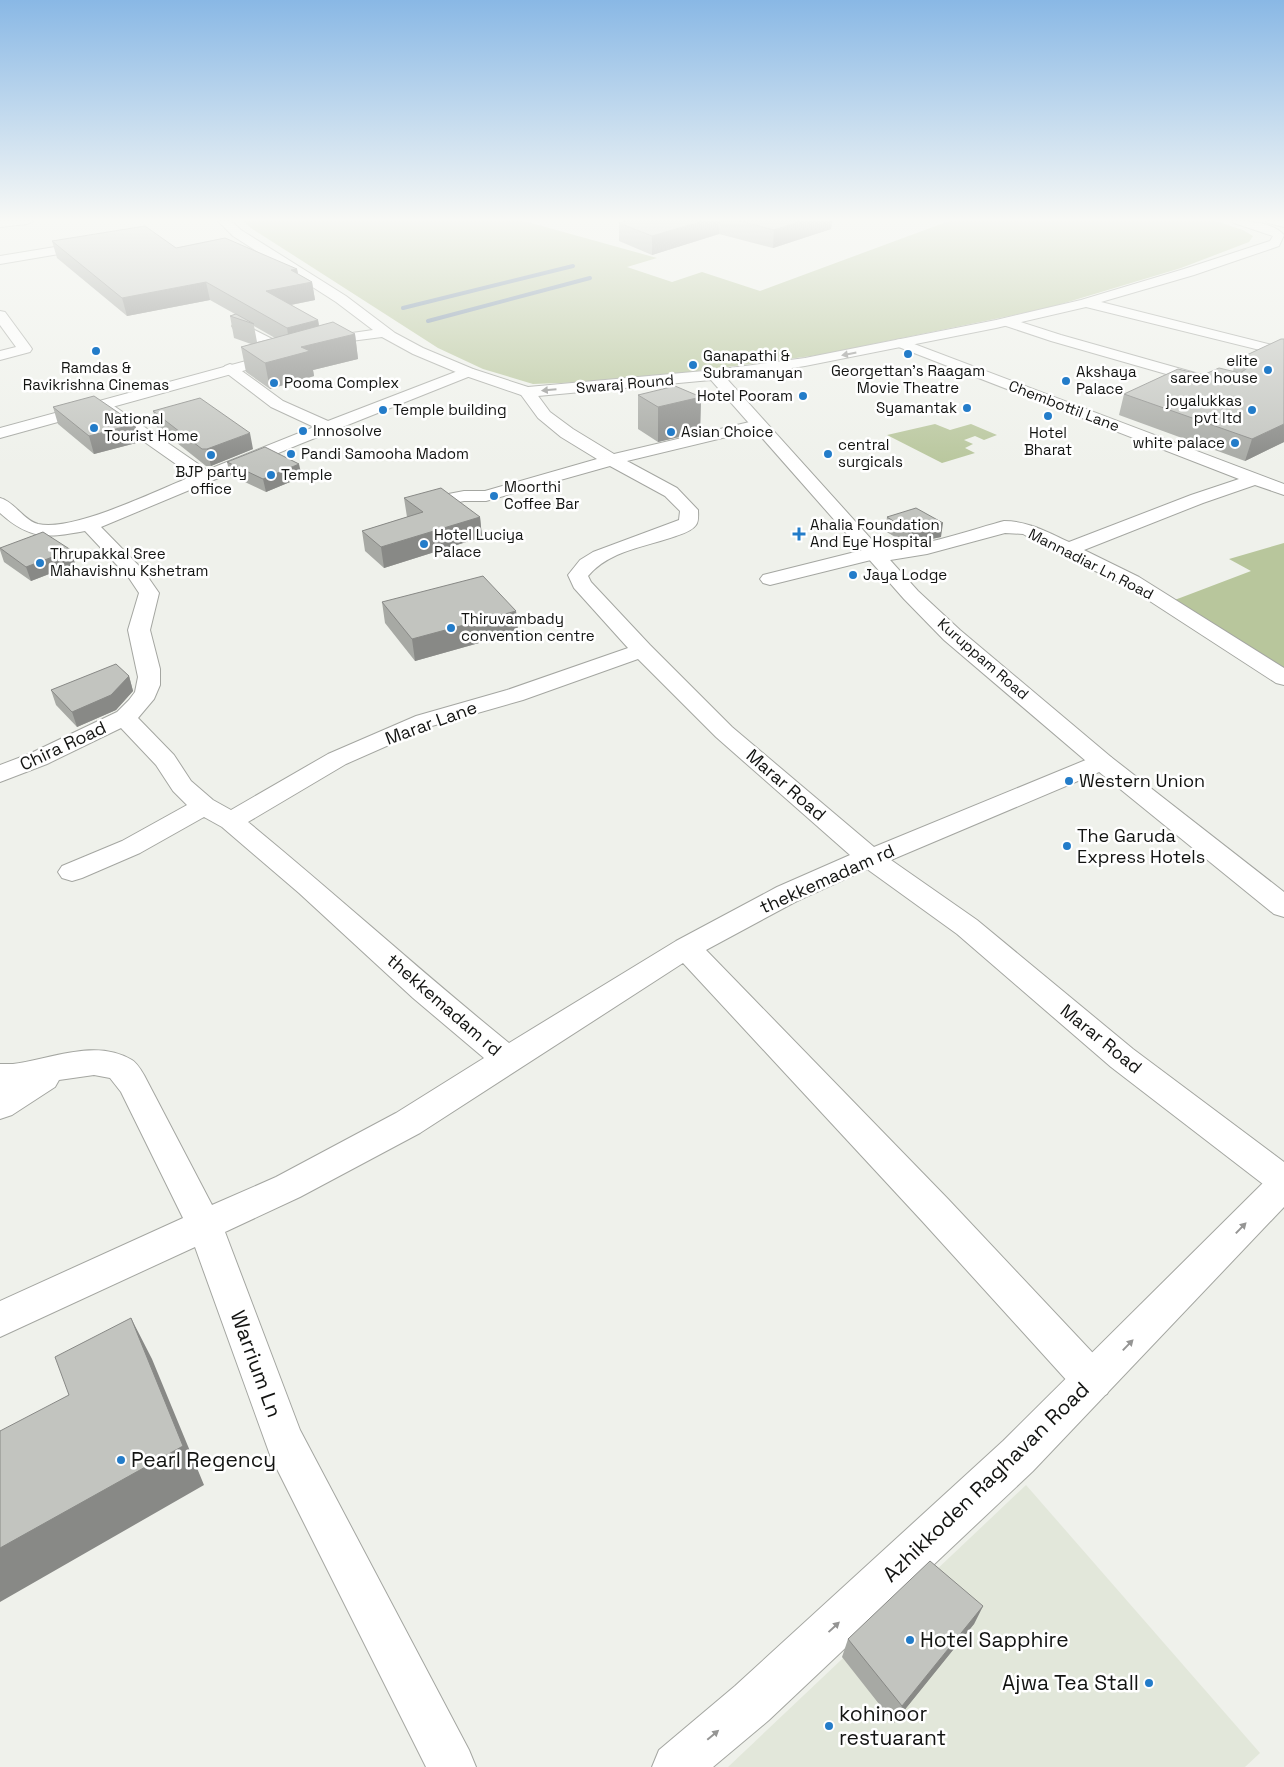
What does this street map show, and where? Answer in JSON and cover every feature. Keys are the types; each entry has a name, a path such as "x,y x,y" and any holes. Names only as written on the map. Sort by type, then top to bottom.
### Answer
{"street":[{"name":"Swaraj Round","path":"347,303 386,332 418,351 468,372 527,392 715,375 805,362 1008,322 1079,303"},
{"path":"1091,303 1284,352"},
{"path":"0,427 348,331 353,323 352,314 354,308"},
{"path":"0,315 24,349 0,356"},
{"path":"1008,322 1081,346 1224,385"},
{"path":"239,326 267,343 283,350"},
{"path":"0,433 350,336 386,332"},
{"name":"Chembottil Lane","path":"900,343 1284,490"},
{"path":"230,369 277,404 328,427"},
{"path":"0,504 28,526 45,530 68,529 89,525 468,372"},
{"name":"Kuruppam Road","path":"715,375 911,595 952,635 1102,762 1284,907"},
{"name":"Marar Road","path":"527,392 544,415 567,433 671,492 689,510 688,523 676,530 622,547 592,559 583,567 578,575 581,584 642,650 724,732 870,858 967,927 1122,1058 1284,1183"},
{"path":"101,405 206,477"},
{"path":"444,500 464,496 486,496 612,460 758,425"},
{"path":"1066,550 1256,479"},
{"path":"89,525 136,574 149,593 139,631 140,644 148,661 151,678 145,696 135,709 125,717"},
{"name":"Mannadiar Ln Road","path":"770,579 877,555 927,548 1004,527 1016,527 1029,530 1066,550 1132,581 1284,678"},
{"name":"Marar Lane","path":"231,821 337,759 424,722 524,692 642,650"},
{"name":"Chira Road","path":"0,774 38,759 125,717"},
{"name":"thekkemadam rd","path":"125,717 147,743 165,760 182,786 204,806 231,821 309,886 424,990 507,1058 686,948 787,894 1102,762"},
{"path":"72,872 131,847 204,806"},
{"path":"686,948 935,1210 1093,1381"},
{"path":"0,1319 288,1187 408,1123 507,1058"},
{"name":"Warrium Ln","path":"0,1077 11,1079 64,1066 102,1063 121,1069 133,1084 150,1114 205,1226 284,1441 452,1767"},
{"path":"0,1106 64,1066"},
{"name":"Azhikkoden Raghavan Road","path":"676,1767 759,1696 1018,1456 1284,1183"}],"shaded area":[{"path":"1026,1485 1260,1753 1245,1767 728,1767"}],"green space":[{"path":"369,303 1063,303 819,355 681,373 587,382 533,384 483,369 438,348"},
{"path":"935,424 950,430 971,424 997,435 984,440 975,436 964,440 973,444 965,448 975,453 942,463 887,435"},
{"path":"1284,543 1284,670 1172,601 1251,571 1229,559"}],"building":[{"path":"244,303 288,303 318,320 287,328"},
{"path":"236,314 254,324 230,316"},
{"path":"333,322 355,334 301,347 310,351 265,363 241,347"},
{"path":"1284,339 1284,424 1252,439 1124,394 1178,369 1203,375 1219,368 1240,373 1249,367 1245,362 1236,360"},
{"path":"675,386 701,397 658,407 638,395"},
{"path":"94,396 135,424 89,436 53,407"},
{"path":"200,398 250,433 207,449 202,449 153,411"},
{"path":"265,447 299,464 263,479 227,462"},
{"path":"441,488 480,517 381,547 362,531 423,512 404,498"},
{"path":"916,508 943,523 909,531 887,517"},
{"path":"43,532 71,550 26,567 0,548"},
{"path":"483,576 516,611 412,639 382,602"},
{"path":"116,664 129,676 111,695 72,712 51,690"},
{"path":"131,1318 183,1446 0,1548 0,1431 69,1395 55,1357"},
{"name":"Hotel Sapphire","path":"930,1561 983,1606 902,1706 848,1639"}],"waterway":[{"path":"403,308 421,303"},
{"path":"428,321 494,303"}],"place":[{"name":"Ramdas & Ravikrishna Cinemas","path":"96,351"},
{"name":"Georgettan's Raagam Movie Theatre","path":"908,354"},
{"name":"Ganapathi & Subramanyan","path":"693,365"},
{"name":"elite saree house","path":"1268,370"},
{"name":"Akshaya Palace","path":"1066,381"},
{"name":"Pooma Complex","path":"274,383"},
{"name":"Hotel Pooram","path":"803,396"},
{"name":"Syamantak","path":"967,408"},
{"name":"Temple building","path":"383,410"},
{"name":"joyalukkas pvt ltd","path":"1252,410"},
{"name":"Hotel Bharat","path":"1048,416"},
{"name":"National Tourist Home","path":"94,428"},
{"name":"Innosolve","path":"303,431"},
{"name":"Asian Choice","path":"671,432"},
{"name":"white palace","path":"1235,443"},
{"name":"Pandi Samooha Madom","path":"291,454"},
{"name":"central surgicals","path":"828,454"},
{"name":"BJP party office","path":"211,455"},
{"name":"Temple","path":"271,475"},
{"name":"Moorthi Coffee Bar","path":"494,496"},
{"name":"Ahalia Foundation And Eye Hospital","path":"799,534"},
{"name":"Hotel Luciya Palace","path":"424,544"},
{"name":"Thrupakkal Sree Mahavishnu Kshetram","path":"40,563"},
{"name":"Jaya Lodge","path":"853,575"},
{"name":"Thiruvambady convention centre","path":"451,628"},
{"name":"Western Union","path":"1069,781"},
{"name":"The Garuda Express Hotels","path":"1067,846"},
{"name":"Pearl Regency","path":"121,1460"},
{"name":"Hotel Sapphire","path":"910,1640"},
{"name":"Ajwa Tea Stall","path":"1149,1683"},
{"name":"kohinoor restuarant","path":"829,1726"}]}
